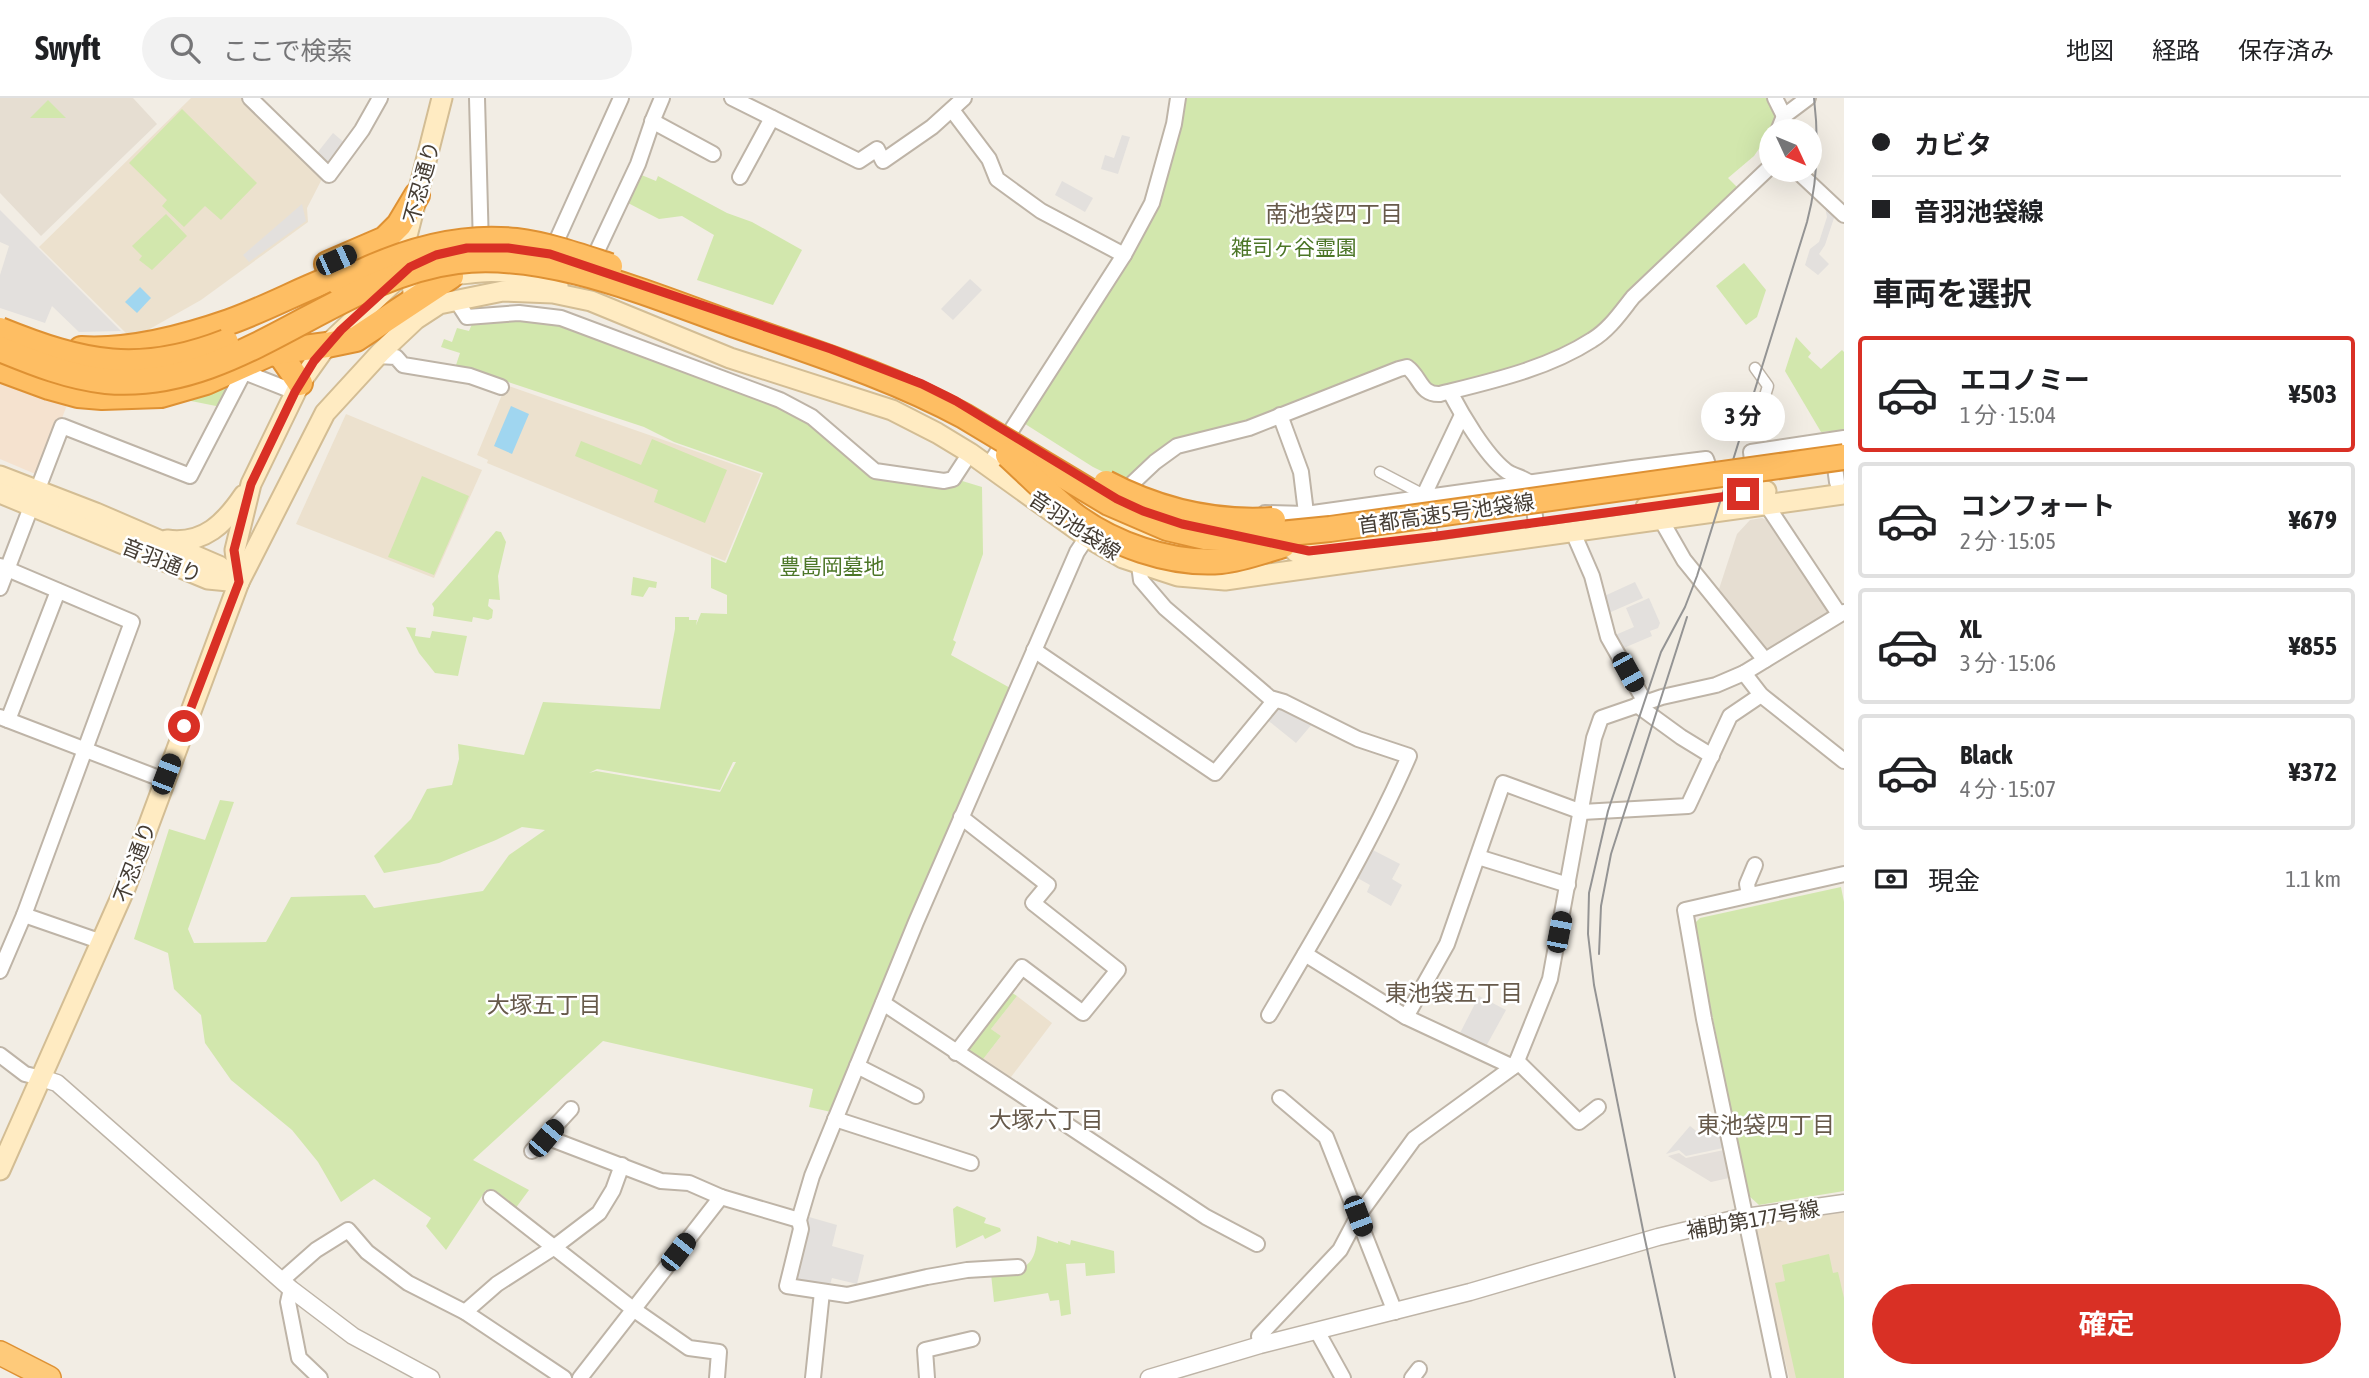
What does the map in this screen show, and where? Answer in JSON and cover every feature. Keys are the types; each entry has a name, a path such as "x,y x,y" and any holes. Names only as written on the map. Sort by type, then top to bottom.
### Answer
{"highway":[{"path":"0,328 78,349 104,350 147,344 230,322 333,276 385,239 399,225 417,195"},
{"name":"首都高速5号池袋線","path":"0,328 58,352 96,360 128,363 164,360 194,354 231,340 374,265 432,247 468,241 499,240 541,246 599,262 914,373 972,403 1118,489 1154,504 1208,519 1292,519 1841,445"},
{"name":"首都高速5号池袋線","path":"0,349 51,369 90,379 128,382 169,378 211,366 238,354 331,304 386,279 437,265 470,260 500,260 556,268 630,288 877,375 964,416 1109,503 1167,528 1205,537 1231,538 1330,529 1533,502 1841,445"},
{"path":"353,261 396,262 410,267"},
{"path":"0,369 79,395 160,395 206,382 273,352 356,339 453,288"},
{"path":"273,352 282,357 298,388"},
{"path":"0,1353 49,1378"}],"main road":[{"name":"不忍通り","path":"415,309 407,236 442,98"},
{"name":"音羽池袋線","path":"410,267 436,255 467,248 508,248 550,254 597,268 686,314 909,398 946,416 1000,449 1102,517 1154,541 1193,551 1256,556 1430,537 1533,502 1761,498"},
{"name":"不忍通り","path":"0,1170 126,886 239,582 234,550 251,484 298,388 327,345 410,267"},
{"name":"音羽池袋線","path":"410,267 453,288 490,272 533,277 730,358 892,410 970,453 1000,449 1122,493 1143,511 1182,524 1309,551"},
{"path":"239,582 325,413 415,309"},
{"name":"音羽池袋線","path":"1000,449 1087,537 1139,565 1178,576 1225,580 1660,518 1761,498 1842,486"},
{"name":"音羽通り","path":"0,476 35,499 208,579 239,582"},
{"path":"139,532 169,540 196,539 223,522 251,484"},
{"name":"音羽通り","path":"0,493 35,499 139,532 219,566 239,582"}],"street":[{"path":"250,98 329,175 362,131 380,98"},
{"path":"477,98 481,248"},
{"path":"550,254 621,98"},
{"path":"591,301 602,281 601,272 597,268 662,98"},
{"path":"732,98 859,161 877,149 883,161 932,127 964,98"},
{"path":"1000,449 1125,255 1152,203 1174,124 1178,98"},
{"path":"1776,98 1784,116"},
{"path":"1783,119 1801,100"},
{"path":"952,110 989,159 997,179 1041,211 1125,255"},
{"path":"740,177 772,118"},
{"path":"652,121 713,154"},
{"path":"1018,1267 967,1270 847,1295 787,1286 801,1229 799,1220 812,1175 961,817 1077,552 1087,537 1122,493 1155,461 1177,446 1249,428 1407,367 1412,370 1424,390 1435,395 1538,366 1593,340 1759,177"},
{"path":"1809,182 1844,215"},
{"path":"453,288 467,317 519,313 561,318 780,400 812,417 874,471 944,481 953,479 970,453"},
{"path":"377,356 396,357 403,365 470,376 501,387"},
{"path":"1755,368 1768,386 1763,402"},
{"path":"0,589 4,568 35,499 62,426 190,476 244,372 298,388"},
{"path":"1450,392 1462,415 1533,502"},
{"path":"1280,415 1301,472 1309,551"},
{"path":"1430,537 1424,497 1462,415"},
{"path":"1260,1345 1259,1336 1340,1250 1358,1216 1414,1139 1515,1064 1549,979 1594,738 1601,718 1641,704 1716,685 1744,673 1842,613 1761,498 1751,452 1841,445 1842,486"},
{"path":"1122,493 1219,512 1306,514 1424,497 1533,502 1706,459 1714,482 1711,498"},
{"path":"1380,472 1424,497"},
{"path":"1660,518 1684,559 1765,660"},
{"path":"1572,530 1592,576 1608,637 1641,704 1681,737 1712,756"},
{"path":"1139,565 1141,580 1165,608 1270,698 1284,702 1358,739 1409,757 1380,820 1269,1015"},
{"path":"0,971 24,915 132,622 4,568"},
{"path":"58,591 4,718 164,780"},
{"path":"1034,650 1215,774 1275,700"},
{"path":"1744,673 1761,695 1844,761"},
{"path":"1406,1017 1447,944 1503,783 1581,813 1688,806 1730,716 1761,695"},
{"path":"956,1053 1023,967 1083,1013 1118,970 1033,903 1048,885 961,817"},
{"path":"1478,857 1568,886"},
{"path":"1749,895 1747,884 1755,865"},
{"path":"1779,1378 1704,1019 1685,911 1844,874"},
{"path":"24,915 102,942"},
{"path":"1305,954 1406,1017 1515,1064 1579,1122 1598,1107"},
{"path":"883,1003 1206,1217 1257,1244"},
{"path":"0,1055 25,1074 57,1083 287,1284 353,1336 431,1378"},
{"path":"858,1066 916,1096"},
{"path":"1279,1098 1326,1138 1395,1312"},
{"path":"533,1152 571,1108"},
{"path":"835,1119 971,1163"},
{"path":"546,1138 661,1181 689,1183 721,1197 799,1220"},
{"path":"465,1312 497,1284 553,1248 599,1213 613,1190 622,1165"},
{"path":"580,1378 721,1197"},
{"path":"491,1198 633,1309 689,1348 719,1352 717,1378"},
{"name":"補助第177号線","path":"1149,1378 1260,1345 1395,1312 1663,1236 1744,1217 1844,1203"},
{"path":"320,1378 299,1358 287,1284 316,1250 348,1230 367,1252 408,1283 465,1312 564,1378"},
{"path":"813,1378 822,1292"},
{"path":"1317,1331 1343,1378"},
{"path":"927,1378 925,1350 972,1339"}],"shaded area":[{"path":"0,98 133,98 157,124 41,236 0,193"},
{"path":"191,98 244,98 323,177 307,208 308,222 201,300 132,339 39,247"},
{"path":"333,133 347,145 330,169 314,157"},
{"path":"1122,135 1130,137 1118,174 1101,169 1105,155 1114,158"},
{"path":"1062,181 1093,198 1085,212 1055,195"},
{"path":"1824,202 1836,212 1825,245 1819,254 1829,264 1818,275 1805,265 1810,249 1819,242 1827,217"},
{"path":"302,204 306,221 249,262 243,255"},
{"path":"0,210 121,331 79,332 52,306 45,323 0,308 0,275 9,246 0,242"},
{"path":"970,279 982,290 953,320 941,309"},
{"path":"0,378 67,405 40,476 0,459"},
{"path":"506,385 761,474 725,561 487,463 488,460 477,455"},
{"path":"346,414 482,470 434,578 296,524"},
{"path":"1762,518 1768,521 1828,607 1826,615 1773,650 1764,649 1719,589 1737,534 1750,520"},
{"path":"1635,582 1643,598 1604,615 1600,598"},
{"path":"1649,598 1660,623 1658,628 1650,631 1652,636 1619,650 1613,636 1634,627 1626,608"},
{"path":"1276,705 1313,723 1296,743 1265,718"},
{"path":"1369,848 1400,864 1392,879 1402,885 1391,906 1367,892 1370,885 1354,876"},
{"path":"1017,996 1052,1023 1005,1085 977,1067 1001,1036 991,1029"},
{"path":"1479,996 1506,1010 1484,1050 1458,1037"},
{"path":"1690,1126 1701,1135 1719,1131 1723,1148 1686,1156 1679,1150 1666,1154"},
{"path":"1724,1150 1729,1178 1711,1182 1668,1156 1679,1153 1686,1158"},
{"path":"1844,1212 1844,1378 1789,1378 1754,1228 1757,1224"},
{"path":"809,1217 837,1225 832,1246 864,1255 857,1284 832,1278 829,1288 792,1279"}],"green space":[{"name":"雑司ヶ谷霊園","path":"1181,98 1774,98 1778,119 1759,119 1759,149 1728,178 1737,187 1738,194 1591,337 1514,369 1431,389 1416,368 1244,426 1174,443 1126,483 1093,467 1022,422 1152,203"},
{"path":"48,100 66,118 30,118"},
{"path":"182,109 257,183 221,220 205,206 184,227 162,206 167,200 129,163"},
{"path":"639,174 656,181 658,176 802,250 773,305 697,280 714,235 682,216 659,219 628,203"},
{"path":"166,214 187,236 152,270 139,260 142,256 132,246"},
{"path":"1744,263 1766,290 1757,317 1746,325 1716,286"},
{"name":"豊島岡墓地","path":"490,317 559,321 776,404 810,422 874,475 959,480 982,487 983,554 953,640 956,642 951,655 1012,689 831,1112 809,1107 813,1089 603,1041 473,1160 529,1190 515,1209 486,1190 446,1250 426,1226 431,1218 374,1179 341,1202 318,1162 292,1130 231,1080 205,1043 201,1015 174,989 168,953 134,939 169,829 205,840 220,800 234,802 188,929 194,943 266,942 291,897 365,895 374,908 483,891 509,855 545,830 522,827 439,863 384,873 374,856 411,819 427,789 452,785 459,759 458,744 524,755 543,702 660,709 675,617 697,620 696,625 701,613 727,614 727,595 711,588 711,557 726,563 763,473 674,442 644,427 475,371 455,368 460,353 441,347 444,339 452,342 457,328 469,331 472,324","holes":["733,762 736,762 720,792 596,771 589,773 597,769 720,790"]},
{"path":"1796,337 1811,353 1808,357 1821,369 1842,350 1844,352 1844,430 1821,432 1785,371"},
{"path":"235,379 221,407 181,399"},
{"path":"652,439 727,470 705,523 654,502 658,490 575,456 581,441 641,465"},
{"path":"422,476 469,496 434,575 388,557"},
{"path":"496,531 501,532 506,542 498,576 500,600 489,599 488,606 493,610 492,618 488,620 473,617 472,622 433,616 432,604"},
{"path":"633,577 657,582 656,588 649,587 643,597 631,595"},
{"path":"406,627 416,628 415,636 430,638 432,631 467,636 458,676 435,673 419,653"},
{"path":"1841,887 1844,902 1844,1191 1759,1205 1748,1195 1694,924 1700,918"},
{"path":"1006,989 1017,996 991,1029 1001,1036 977,1067 957,1054"},
{"path":"957,1206 986,1218 984,1223 1000,1228 1001,1231 985,1239 983,1235 956,1248 953,1209"},
{"path":"1037,1236 1058,1243 1070,1245 1071,1240 1114,1251 1115,1273 1086,1276 1085,1263 1066,1264 1071,1314 1061,1316 1059,1300 1050,1301 1048,1293 994,1302 991,1274 1018,1269 1030,1262"},
{"path":"1829,1254 1833,1273 1838,1272 1844,1298 1844,1378 1796,1378 1775,1283 1785,1281 1782,1265"}],"water":[{"path":"140,287 151,298 137,313 125,302"},
{"path":"511,406 529,414 512,454 494,446"}],"tram line":[{"path":"1675,1378 1594,985 1588,934 1589,893 1608,811 1661,652 1685,607 1697,576 1807,222 1816,160 1814,98"},
{"path":"1599,954 1601,906 1611,854 1687,617"}],"district":[{"name":"南池袋四丁目","path":"1334,214"},
{"name":"東池袋五丁目","path":"1454,993"},
{"name":"大塚五丁目","path":"544,1005"},
{"name":"大塚六丁目","path":"1046,1120"},
{"name":"東池袋四丁目","path":"1766,1125"}],"route":[{"path":"184,726 239,582 234,550 251,484 300,383 314,361 341,330 410,267 436,255 467,248 508,248 550,254 887,369 956,401 1117,499 1143,511 1182,524 1309,551 1743,494"}]}
